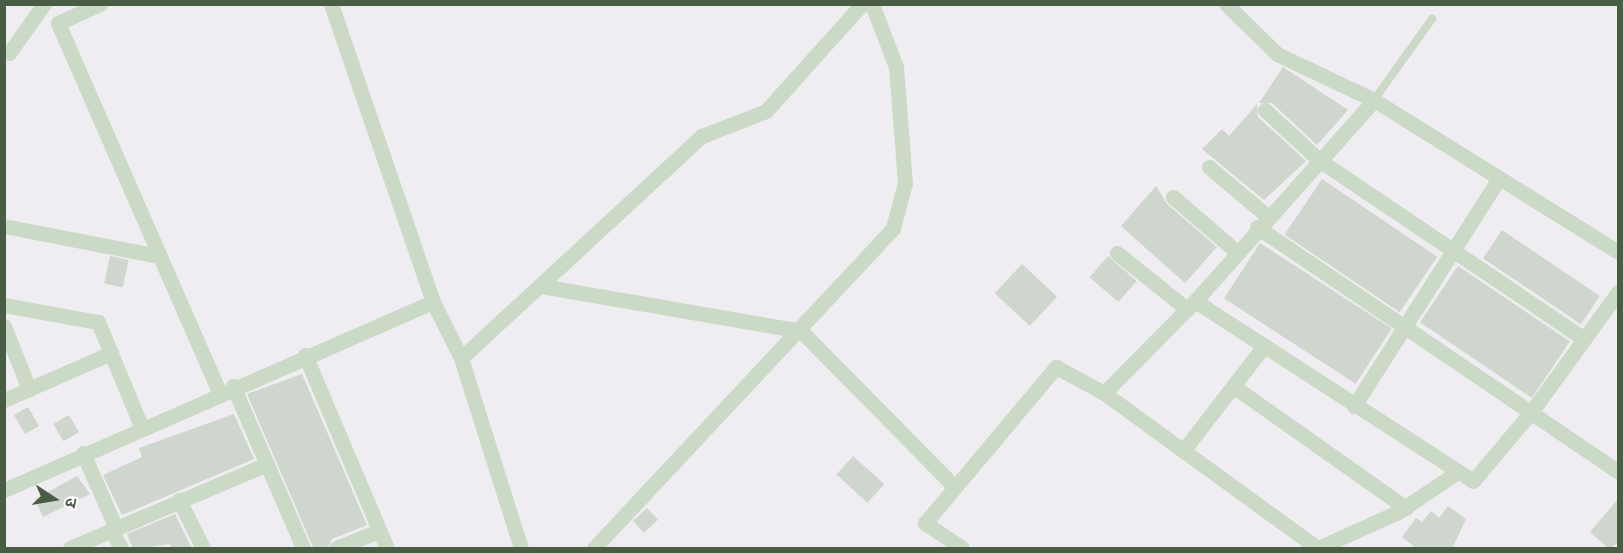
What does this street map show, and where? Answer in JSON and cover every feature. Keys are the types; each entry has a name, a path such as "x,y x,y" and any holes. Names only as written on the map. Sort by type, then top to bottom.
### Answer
{"street":[{"path":"11,54 44,4"},
{"path":"100,4 58,23 219,393"},
{"path":"331,4 433,302 461,358 521,549"},
{"path":"461,358 702,136 766,111 862,4"},
{"path":"594,549 863,266 893,228 902,202 897,67 872,4"},
{"path":"1226,4 1277,54 1374,100 1618,252"},
{"path":"1104,393 1191,305 1262,222 1374,100"},
{"path":"1264,110 1318,160 1581,337"},
{"path":"1209,167 1262,222 1405,327 1618,471"},
{"path":"1354,406 1499,178"},
{"path":"1173,197 1237,252"},
{"path":"4,226 159,256"},
{"path":"1117,253 1191,305 1264,346 1456,473 1475,480 1532,411 1581,337 1618,291"},
{"path":"541,286 801,331 953,485"},
{"path":"4,490 141,426 433,302"},
{"path":"4,305 98,322 141,426"},
{"path":"4,326 29,389"},
{"path":"1184,451 1264,346"},
{"path":"4,400 111,353"},
{"path":"305,355 387,549"},
{"path":"962,549 925,523 953,485 1056,367 1104,393 1317,549 1406,508 1456,473"},
{"path":"233,386 303,549"},
{"path":"1233,386 1406,508"},
{"path":"83,453 121,549"},
{"path":"70,549 114,528 267,464"},
{"path":"180,500 203,549"},
{"path":"336,549 379,531"}],"lane":[{"path":"1374,100 1432,20"}],"building":[{"path":"1283,67 1348,110 1317,145 1272,103 1259,103"},
{"path":"1257,104 1258,117 1306,161 1264,200 1202,149 1222,129 1229,136"},
{"path":"1322,179 1437,257 1400,312 1285,235"},
{"path":"1156,186 1167,204 1217,247 1185,283 1121,226"},
{"path":"1502,230 1600,296 1581,324 1483,258"},
{"path":"1260,243 1392,329 1356,384 1224,298"},
{"path":"110,256 129,260 123,287 104,283"},
{"path":"1108,256 1137,281 1118,302 1090,277"},
{"path":"1022,264 1057,297 1030,326 995,293"},
{"path":"1458,266 1570,341 1532,398 1420,322"},
{"path":"302,374 367,525 332,539 327,549 314,549 247,394"},
{"path":"28,407 39,426 25,434 14,415"},
{"path":"234,414 254,459 122,515 103,475 142,457 139,448"},
{"path":"69,415 79,432 63,441 53,424"},
{"path":"853,456 884,484 867,503 836,475"},
{"path":"77,476 90,494 43,517 35,499"},
{"path":"1618,499 1618,543 1609,549 1590,532"},
{"path":"1448,506 1466,519 1452,549 1417,549 1402,537 1416,518 1422,522 1431,511 1439,518"},
{"path":"647,508 658,520 644,533 633,521"},
{"path":"175,514 192,549 172,549 170,544 133,549 127,534"}]}
